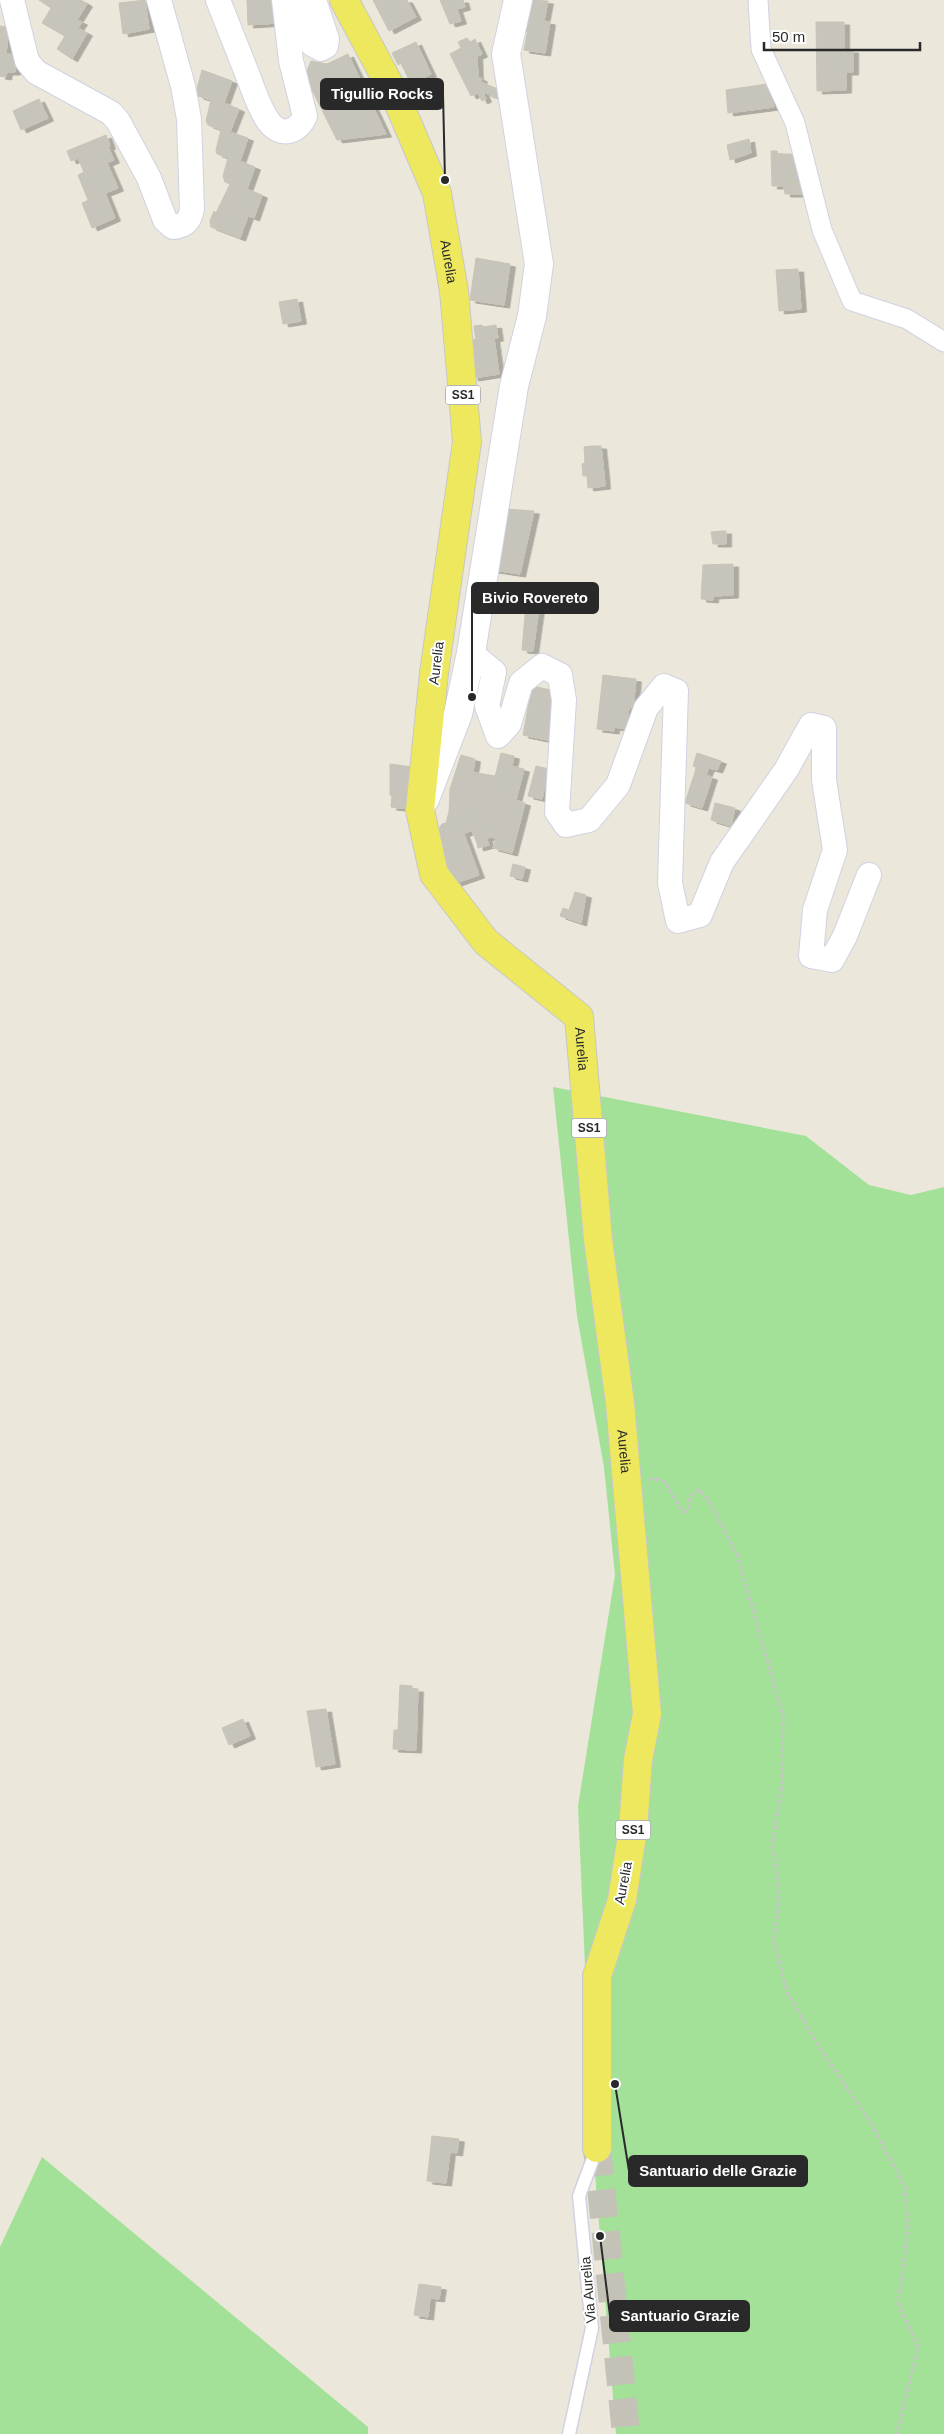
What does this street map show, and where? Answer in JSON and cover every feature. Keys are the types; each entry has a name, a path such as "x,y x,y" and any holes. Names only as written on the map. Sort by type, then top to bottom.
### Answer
{"main road":[{"name":"Aurelia","path":"344,0 396,97 437,193 454,291 467,442 434,673 420,810 434,874 486,942 579,1017 598,1239 620,1403 647,1714 638,1760 633,1829 622,1900 596,1976 597,2148"}],"street":[{"path":"12,0 28,61 36,72 111,113 118,121 149,178 165,220 173,227 180,226 190,218 192,210 189,119 183,86 159,0"},
{"path":"218,0 269,123 277,130 284,132 297,128 305,116 291,61 284,0"},
{"path":"298,0 312,44 321,49 326,46 327,39 314,0"},
{"path":"420,810 458,714 471,653 514,386 532,316 539,264 506,54 518,0"},
{"path":"758,0 761,50 795,123 822,230 852,301 907,319 944,342"},
{"path":"471,653 494,672 487,706 498,736 509,724 521,683 542,666 560,675 564,700 557,812 566,825 589,820 618,785 646,708 664,686 676,691 670,883 678,921 700,915 722,862 786,770 811,725 824,728 824,780 836,850 815,910 811,956 832,960 845,936 869,875"}],"lane":[{"name":"Via Aurelia","path":"569,2434 592,2328 579,2196 597,2148"}],"path":[{"path":"629,1508 641,1495 648,1480 654,1478 665,1482 682,1512 688,1510 690,1497 694,1492 700,1490 737,1554 757,1622 783,1715 782,1786 772,1847 778,1879 778,1909 774,1941 778,1958 787,1992 819,2047 872,2125 905,2187 908,2229 898,2302 918,2347 897,2434"}],"green space":[{"path":"553,1087 806,1136 869,1185 911,1195 944,1187 944,2434 616,2434 593,2149 578,1806 615,1575 604,1467 577,1316"},
{"path":"42,2157 368,2427 368,2434 0,2434 0,2247"}],"building":[{"path":"39,0 56,0 51,8"},
{"path":"56,0 81,0 87,4 77,20 82,22 78,28 87,33 72,59 57,49 65,36 42,23"},
{"path":"145,0 149,29 123,34 119,3"},
{"path":"247,0 277,0 278,23 248,25"},
{"path":"373,0 407,0 416,17 389,31"},
{"path":"440,0 463,0 465,7 457,9 461,21 450,24"},
{"path":"525,0 548,1 544,21 550,22 545,53 524,50 528,29 518,28"},
{"path":"816,22 844,22 844,50 853,50 853,72 846,72 846,90 817,91"},
{"path":"0,26 9,27 15,36 8,36 6,54 16,55 15,72 7,72 6,77 0,76"},
{"path":"467,38 470,42 461,48 458,42"},
{"path":"475,39 482,54 467,61 461,48"},
{"path":"416,42 431,74 411,84 401,63 408,59 403,48"},
{"path":"403,48 408,59 398,65 392,53"},
{"path":"461,48 467,61 477,56 478,77 482,79 481,82 500,90 502,100 483,92 486,99 482,101 478,93 471,96 450,54"},
{"path":"348,54 386,134 337,140 305,76 311,61 327,64"},
{"path":"202,70 232,81 224,103 239,109 230,132 248,138 240,161 255,167 247,189 236,185 228,208 248,216 240,238 211,227 210,221 214,211 216,213 230,184 225,182 223,176 228,158 217,154 216,150 221,130 208,125 206,121 211,100 198,96 197,89"},
{"path":"767,84 774,107 728,113 726,90"},
{"path":"39,99 48,118 21,130 13,111"},
{"path":"106,135 110,146 71,161 67,151"},
{"path":"749,139 751,153 730,160 727,145"},
{"path":"108,147 114,160 107,163 118,188 88,200 78,175 84,172 78,158"},
{"path":"771,151 777,151 778,154 775,154 776,181 804,180 804,194 785,194 784,186 772,186"},
{"path":"775,154 798,154 799,181 776,181"},
{"path":"236,185 262,195 254,218 228,208"},
{"path":"105,193 115,218 92,228 82,203"},
{"path":"476,258 510,264 504,305 470,300"},
{"path":"798,269 801,309 779,311 776,270"},
{"path":"297,299 301,321 283,324 279,302"},
{"path":"482,325 483,327 496,325 498,338 476,341 474,326"},
{"path":"494,338 499,374 473,378 468,340"},
{"path":"601,446 604,474 583,476 582,464 585,463 584,447"},
{"path":"604,474 605,486 588,488 587,475"},
{"path":"506,509 534,511 520,574 493,570"},
{"path":"726,531 726,544 713,544 711,532"},
{"path":"733,564 733,595 713,596 713,600 701,599 703,565"},
{"path":"526,604 539,608 533,651 522,650"},
{"path":"603,675 636,679 633,708 629,708 626,729 614,727 614,731 597,729"},
{"path":"532,686 556,691 553,738 547,740 523,735"},
{"path":"501,753 514,756 512,766 524,769 516,800 525,803 512,853 493,848 501,821 499,820 504,796 491,793"},
{"path":"697,753 721,761 717,770 709,768 706,775 695,772 696,767 693,766"},
{"path":"461,755 475,759 473,772 477,773 471,801 488,805 482,826 439,844 439,829 442,824 446,823 449,812 450,789"},
{"path":"390,764 413,767 410,797 390,795"},
{"path":"536,766 549,769 542,799 528,796"},
{"path":"695,772 712,777 702,808 685,803"},
{"path":"477,773 496,776 488,805 471,801"},
{"path":"491,793 504,796 496,838 490,837 477,843 472,831 482,826"},
{"path":"392,795 410,797 409,809 391,807"},
{"path":"715,803 735,808 731,826 711,820"},
{"path":"464,834 479,875 453,884 439,844"},
{"path":"487,839 489,845 478,848 477,843"},
{"path":"513,864 525,867 522,879 510,876"},
{"path":"575,892 586,895 581,923 560,916 563,908 569,910"},
{"path":"400,1685 412,1686 412,1689 418,1689 416,1750 393,1749 394,1730 398,1730"},
{"path":"326,1709 335,1764 316,1767 307,1711"},
{"path":"243,1719 250,1736 229,1745 222,1728"},
{"path":"432,2136 459,2139 457,2153 450,2152 446,2183 427,2181"},
{"path":"419,2284 441,2287 439,2299 430,2298 428,2317 414,2315"}],"tunnel":[{"path":"597,2148 626,2434"}],"place":[{"name":"Tigullio Rocks","path":"445,180"},
{"name":"Bivio Rovereto","path":"472,697"},
{"name":"Santuario delle Grazie","path":"615,2084"},
{"name":"Santuario Grazie","path":"600,2236"}]}
